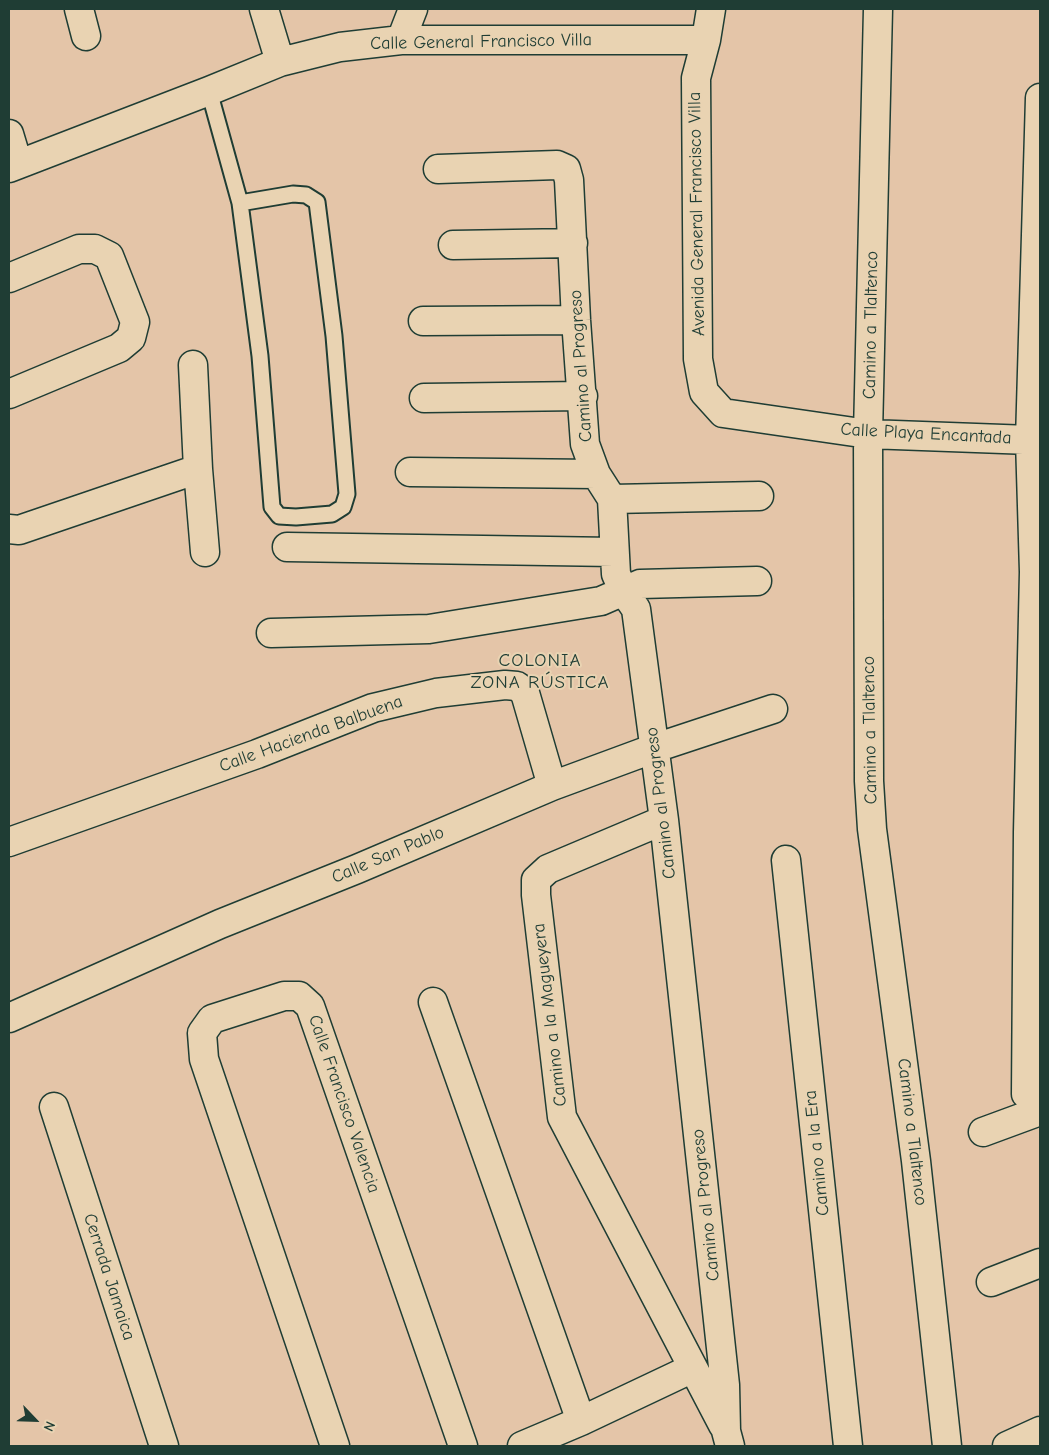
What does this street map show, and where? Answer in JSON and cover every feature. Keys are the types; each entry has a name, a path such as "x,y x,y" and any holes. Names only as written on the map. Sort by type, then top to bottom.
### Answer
{"street":[{"path":"79,9 86,36"},
{"path":"264,9 280,62"},
{"path":"401,40 413,9"},
{"name":"Avenida General Francisco Villa","path":"711,9 706,40 696,78 698,359 704,392 723,413"},
{"name":"Camino a Tlaltenco","path":"878,9 868,434 869,782 872,829 916,1161 947,1446"},
{"name":"Calle General Francisco Villa","path":"14,166 209,92 280,62 340,47 401,40 706,40"},
{"path":"983,1132 1033,1103 1037,572 1035,438 1040,98"},
{"path":"9,134 14,166"},
{"name":"Camino al Progreso","path":"438,169 556,165 566,169 569,180 585,444 596,474 612,499 616,574 623,590 636,609 664,820 725,1385 728,1439"},
{"path":"453,245 573,243"},
{"path":"9,278 79,249 95,249 109,256 136,322 131,338 119,348 9,394"},
{"path":"423,321 576,320"},
{"path":"193,366 198,469 205,552"},
{"path":"424,398 583,396"},
{"name":"Calle Playa Encantada","path":"723,413 868,434 1035,438"},
{"path":"9,529 20,530 198,469"},
{"path":"410,472 596,474"},
{"path":"612,499 759,496"},
{"path":"287,547 614,552"},
{"path":"271,632 429,629 601,601 640,584 756,581"},
{"name":"Calle Hacienda Balbuena","path":"9,842 256,754 373,708 436,693 505,685 517,686 526,693 552,786"},
{"name":"Calle San Pablo","path":"9,1018 220,924 357,869 552,786 655,748 773,709"},
{"name":"Camino a la Magueyera","path":"664,820 548,869 536,880 536,895 562,1118 693,1368 728,1439"},
{"name":"Camino a la Era","path":"786,860 848,1446"},
{"name":"Calle Francisco Valencia","path":"335,1446 204,1058 202,1033 212,1019 284,996 299,996 310,1006 463,1446"},
{"path":"433,1002 581,1421"},
{"name":"Cerrada Jamaica","path":"54,1107 164,1446"},
{"path":"991,1282 1040,1263"},
{"path":"522,1446 581,1421 693,1368"},
{"path":"1006,1446 1040,1432"}],"lane":[{"path":"209,92 240,203 260,356 272,507 279,516 296,517 332,514 344,507 347,494 334,336 317,202 306,195 293,194 240,203"}],"district":[{"name":"COLONIA ZONA RÚSTICA","path":"540,672"}]}
